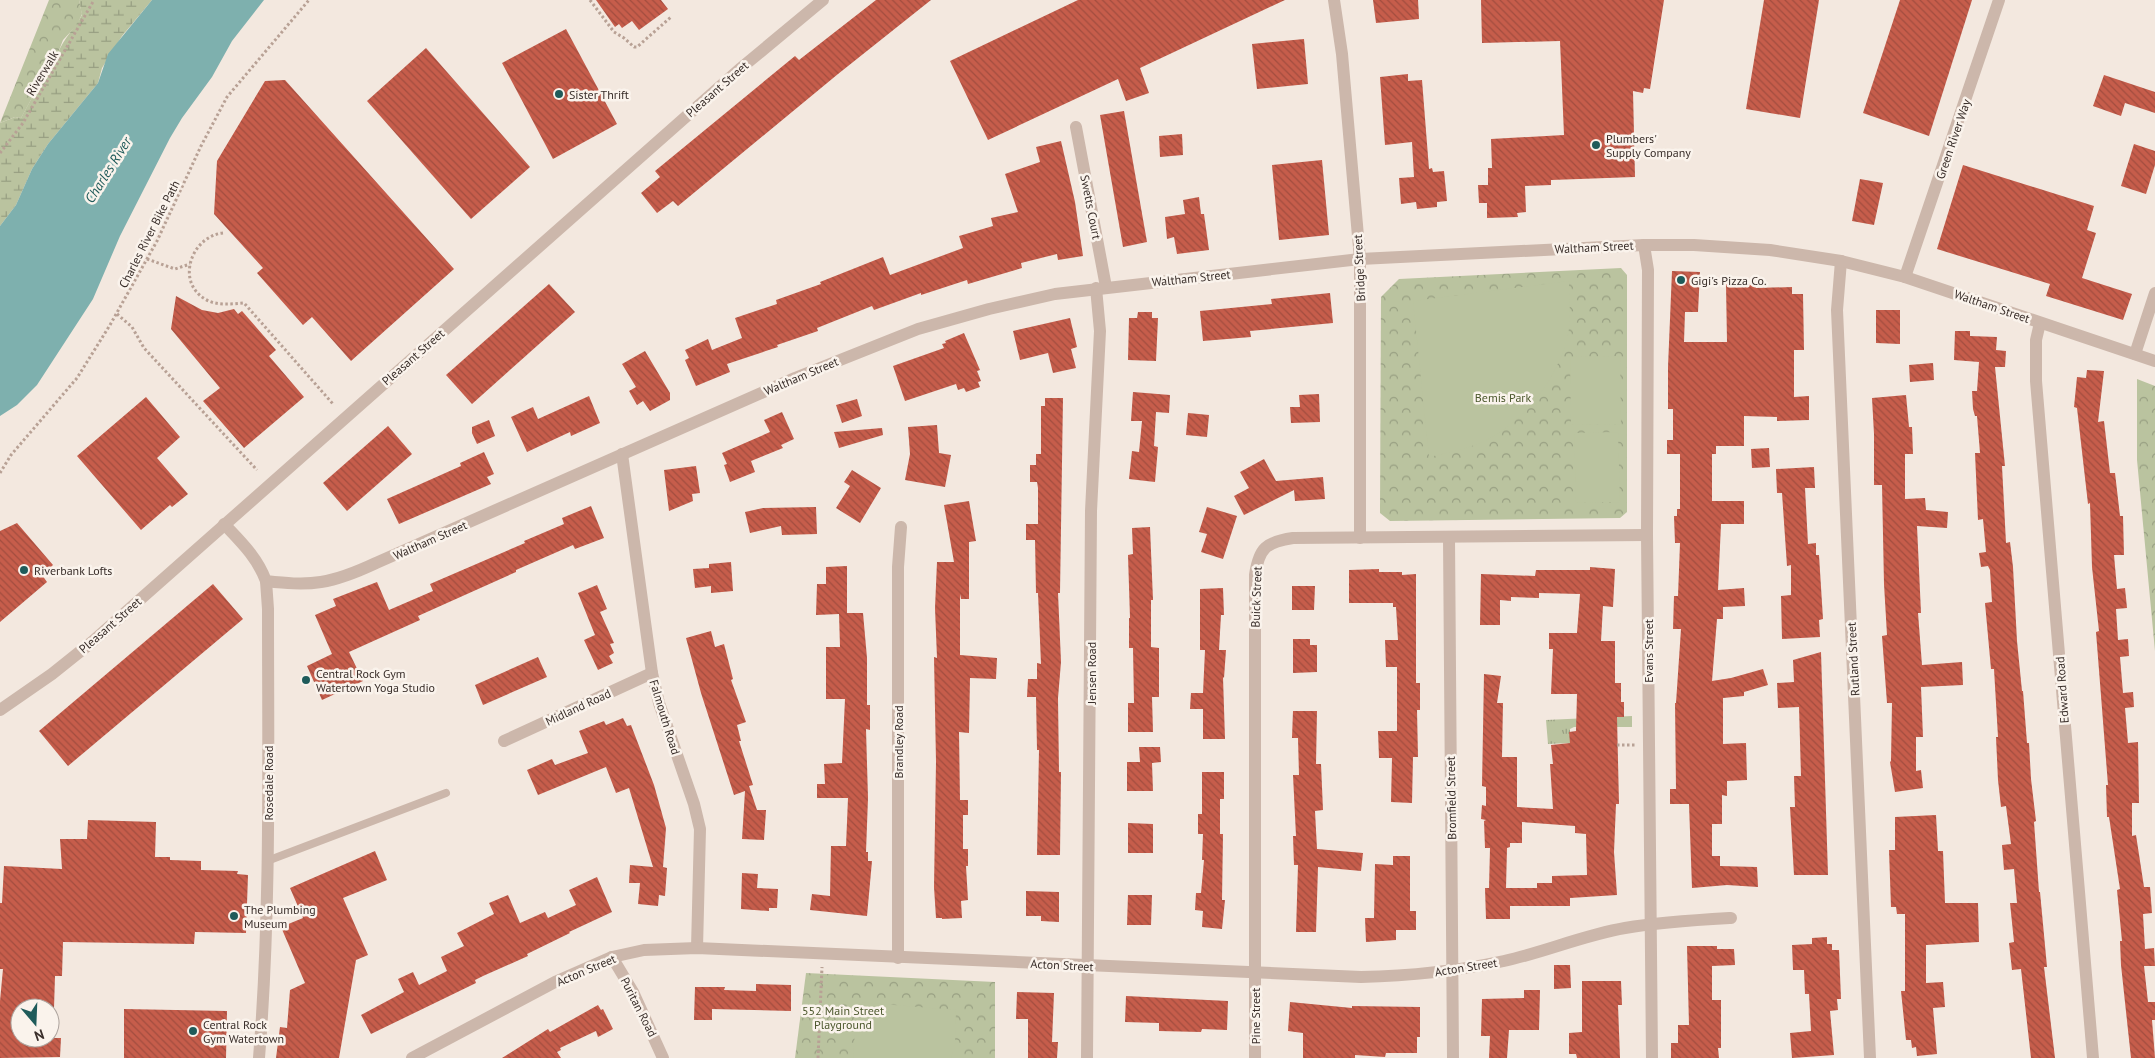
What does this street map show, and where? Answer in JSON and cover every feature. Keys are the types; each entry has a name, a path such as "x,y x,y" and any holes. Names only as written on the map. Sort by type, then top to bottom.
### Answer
{"street":[{"name":"Pleasant Street","path":"0,710 52,674 92,642 747,63 823,0"},
{"name":"Bridge Street","path":"1334,0 1342,54 1360,259 1360,538"},
{"name":"Green River Way","path":"1905,277 2000,0"},
{"name":"Swetts Court","path":"1076,127 1101,288"},
{"name":"Waltham Street","path":"266,581 295,584 321,582 346,576 795,378 918,329 1023,300 1101,288 1360,259 1644,245 1722,246 1770,250 1841,261 1905,277 2155,361"},
{"name":"Evans Street","path":"1644,245 1648,270 1647,534 1652,1058"},
{"name":"Rutland Street","path":"1841,261 1837,293 1870,1058"},
{"name":"Jensen Road","path":"1088,1058 1091,511 1101,288"},
{"path":"2135,354 2155,293"},
{"name":"Edward Road","path":"2040,322 2036,347 2036,381 2093,1058"},
{"name":"Falmouth Road","path":"622,454 652,672 659,703 694,804 700,830 697,948"},
{"name":"Rosedale Road","path":"224,524 252,554 261,568 266,581 268,609 267,861 264,983 258,1058"},
{"name":"Brandley Road","path":"898,958 898,567 901,527"},
{"name":"Buick Street","path":"1255,973 1256,575 1258,560 1264,548 1277,541 1293,538 1449,538 1647,534"},
{"name":"Bromfield Street","path":"1449,538 1453,1058"},
{"name":"Midland Road","path":"504,740 652,672"},
{"name":"Acton Street","path":"412,1058 555,982 612,957 644,950 697,948 1361,977 1413,975 1453,970 1505,960 1600,934 1650,924 1731,918"},
{"name":"Puritan Road","path":"612,957 633,992 663,1058"},
{"name":"Pine Street","path":"1255,973 1255,1058"}],"lane":[{"path":"267,861 446,793"}],"path":[{"name":"Riverwalk","path":"0,153 22,123 94,0"},
{"name":"Charles River Bike Path","path":"0,473 11,455 77,378 117,314 147,259 227,97 309,0"},
{"path":"590,0 614,32 634,47 637,47 671,17"},
{"path":"223,233 216,234 201,242 193,253 189,274 197,293 205,300 214,303 244,303 333,404"},
{"path":"147,259 175,269 190,264"},
{"path":"117,314 132,327 144,348 257,470"},
{"path":"1617,745 1635,745"},
{"path":"818,1058 822,954"}],"green space":[{"path":"49,0 79,0 82,14 77,25 63,40 58,53 43,65 44,76 21,118 15,117 0,123"},
{"path":"79,0 152,0 122,36 102,68 98,83 48,144 32,169 16,205 0,226 0,123 15,117 21,118 44,76 47,56 58,53 82,15"},
{"name":"Bemis Park","path":"1621,268 1627,275 1627,512 1620,518 1390,521 1380,513 1381,297 1399,279"},
{"path":"1569,281 1569,332 1556,367 1540,394 1519,417 1494,436 1470,447 1429,457 1413,301"},
{"path":"1620,356 1621,424 1571,425 1570,357"},
{"path":"2137,379 2155,386 2155,651 2137,460"},
{"path":"1618,432 1620,502 1576,503 1574,433"},
{"path":"1632,716 1632,727 1574,727 1570,729 1570,743 1548,744 1546,720"},
{"name":"552 Main Street Playground","path":"806,973 995,982 995,1058 795,1058"},
{"path":"857,1002 956,1010 955,1045 951,1058 853,1058"}],"water":[{"name":"Charles River","path":"152,0 264,0 232,41 212,77 170,138 120,236 93,299 37,385 17,405 0,416 0,226 16,205 32,169 48,144 98,83 108,54"}],"building":[{"path":"596,0 661,0 668,9 639,30 632,21 622,28 619,24 615,27"},
{"path":"876,0 931,0 678,206 673,201 657,213 641,193 660,177 655,171 795,56 799,60"},
{"path":"1078,0 1285,0 1140,68 1149,93 1126,101 1118,79 988,140 950,61"},
{"path":"1373,0 1418,0 1419,19 1376,23"},
{"path":"1481,0 1664,0 1650,89 1644,88 1643,93 1633,91 1635,177 1551,180 1551,185 1525,186 1526,212 1517,213 1518,217 1487,218 1487,203 1479,203 1478,185 1488,185 1488,168 1492,168 1491,139 1564,135 1560,41 1482,43"},
{"path":"1764,0 1819,0 1800,118 1746,109"},
{"path":"1900,0 1972,0 1929,136 1863,113"},
{"name":"Sister Thrift","path":"566,29 617,124 553,159 502,63"},
{"path":"1304,39 1308,84 1257,89 1252,44"},
{"path":"426,48 530,167 471,219 367,101"},
{"path":"1408,74 1408,81 1422,80 1429,169 1432,168 1433,172 1444,171 1447,201 1437,202 1437,207 1417,209 1416,202 1401,204 1399,178 1414,177 1412,142 1385,145 1380,77"},
{"path":"2104,75 2155,92 2155,113 2125,103 2121,116 2093,106"},
{"path":"285,80 454,269 351,361 312,317 303,325 257,273 263,268 214,214 217,161 265,81"},
{"path":"1124,111 1147,242 1123,247 1100,115"},
{"path":"1182,134 1183,155 1160,157 1159,136"},
{"path":"1061,141 1075,202 1083,256 1058,260 1057,254 1021,263 1022,268 968,284 967,280 921,295 921,293 874,310 872,306 817,328 818,331 777,345 778,347 727,364 730,372 696,386 685,360 689,358 685,350 708,339 712,350 742,338 735,318 777,304 776,300 821,284 820,282 883,257 890,275 963,248 959,236 993,226 991,218 1018,212 1005,174 1040,162 1036,147"},
{"path":"2134,144 2155,151 2155,165 2146,194 2121,186"},
{"path":"1322,160 1329,235 1279,240 1272,165"},
{"path":"1963,165 2094,206 2087,230 2096,233 2082,278 2132,294 2123,320 2046,296 2050,284 1937,249"},
{"path":"1860,179 1883,183 1874,225 1852,221"},
{"path":"1199,197 1201,214 1204,214 1209,250 1177,254 1174,237 1167,239 1165,217 1185,214 1183,200"},
{"path":"1672,271 1700,272 1698,312 1685,312 1684,342 1727,342 1726,284 1756,285 1756,288 1792,287 1792,294 1803,294 1804,350 1794,350 1794,397 1809,396 1809,420 1777,421 1777,417 1744,416 1744,446 1716,446 1716,454 1712,454 1712,501 1744,501 1744,524 1721,524 1718,590 1744,588 1745,606 1723,607 1723,619 1717,619 1712,681 1763,669 1768,685 1744,692 1744,696 1723,698 1723,744 1746,743 1747,780 1727,781 1727,796 1722,795 1722,824 1712,824 1712,856 1720,856 1720,866 1757,867 1758,887 1727,885 1692,888 1689,804 1670,804 1670,789 1676,789 1675,703 1681,629 1673,629 1674,596 1678,596 1680,543 1675,543 1674,516 1677,516 1677,509 1680,509 1680,454 1667,454 1667,440 1673,440 1673,409 1668,409"},
{"path":"549,284 575,312 472,404 446,375"},
{"path":"1330,293 1333,323 1250,331 1251,337 1203,341 1200,311 1272,304 1271,299"},
{"path":"176,296 202,310 218,313 234,309 238,314 242,311 276,350 269,356 304,397 244,448 203,401 220,388 171,329"},
{"path":"1876,310 1900,310 1900,344 1876,343"},
{"path":"1138,312 1152,312 1152,318 1158,318 1156,361 1128,360 1129,318 1137,318"},
{"path":"1070,318 1077,347 1071,349 1076,368 1053,373 1048,353 1020,360 1013,331"},
{"path":"1955,331 1970,331 1970,336 1997,337 1996,350 2006,351 2005,367 1995,367 2005,466 2002,466 2006,543 2010,542 2013,567 2017,641 2036,821 2034,822 2039,892 2047,967 2044,967 2055,1058 2031,1058 2021,969 2012,970 2009,943 2014,942 2010,903 2017,903 2014,869 2004,870 2002,845 2011,844 2006,806 2001,807 1998,780 1996,737 1998,737 1994,669 1991,669 1985,603 1992,602 1990,570 1988,566 1981,567 1979,553 1986,552 1983,519 1978,520 1975,453 1980,453 1977,416 1975,416 1973,409 1972,391 1977,391 1979,362 1954,360"},
{"path":"964,333 980,370 977,371 981,381 978,382 980,387 966,392 964,388 958,390 956,384 905,401 893,366 944,348 942,344 946,343 945,341"},
{"path":"645,351 670,393 670,400 650,411 643,401 637,405 629,391 636,387 622,364"},
{"path":"1933,363 1934,380 1910,382 1909,365"},
{"path":"2087,370 2104,371 2098,422 2104,421 2110,473 2115,473 2120,516 2123,516 2124,555 2114,555 2117,589 2125,588 2127,608 2116,609 2118,640 2128,639 2129,656 2120,657 2123,693 2133,692 2134,707 2125,708 2128,743 2138,742 2139,803 2132,803 2132,836 2136,835 2144,887 2150,887 2152,913 2143,914 2145,949 2154,948 2155,966 2144,966 2148,1002 2155,1002 2155,1020 2152,1020 2155,1058 2131,1058 2121,965 2120,941 2122,941 2117,890 2120,889 2109,817 2107,817 2106,785 2108,785 2096,632 2099,631 2092,567 2090,503 2088,504 2077,408 2074,407 2077,377 2086,378"},
{"path":"1133,392 1170,395 1169,413 1156,412 1154,446 1158,447 1155,482 1129,479 1132,451 1139,452 1142,421 1131,421"},
{"path":"1319,394 1320,422 1291,423 1290,407 1300,407 1299,395"},
{"path":"1906,395 1909,427 1912,427 1913,454 1905,454 1905,499 1925,498 1926,510 1948,512 1947,528 1917,526 1921,613 1918,613 1922,665 1962,662 1963,685 1921,687 1923,737 1916,737 1916,771 1921,770 1923,788 1895,792 1890,762 1892,703 1887,703 1882,636 1887,635 1882,485 1874,485 1872,398"},
{"path":"589,396 600,423 571,436 570,432 527,452 511,417 533,407 538,419"},
{"path":"146,397 180,437 157,458 188,494 172,507 170,505 141,530 77,456"},
{"path":"1045,398 1063,398 1060,593 1058,593 1061,662 1058,698 1059,772 1061,772 1060,855 1037,855 1039,750 1037,750 1036,697 1027,697 1028,679 1037,679 1037,663 1041,664 1038,593 1036,593 1035,540 1026,540 1026,524 1038,524 1038,488 1037,482 1030,482 1030,465 1036,465 1036,454 1041,454 1041,406 1045,406"},
{"path":"857,399 862,416 842,423 836,405"},
{"path":"782,412 794,439 781,445 783,448 751,461 755,472 730,482 724,465 727,464 722,453 770,432 764,420"},
{"path":"1188,413 1209,415 1207,437 1186,435"},
{"path":"489,420 495,436 477,444 472,433 472,427"},
{"path":"937,425 939,453 951,455 945,487 905,480 910,454 908,427"},
{"path":"388,426 412,454 347,511 323,483"},
{"path":"882,428 883,435 839,448 834,432"},
{"path":"1769,448 1770,467 1752,468 1751,449"},
{"path":"484,452 494,474 487,477 491,484 399,524 387,499 461,466 460,463"},
{"path":"1264,459 1276,481 1323,477 1325,499 1295,501 1294,490 1244,515 1234,496 1249,488 1240,472"},
{"path":"696,466 700,493 692,494 693,501 669,511 664,470"},
{"path":"1814,467 1815,488 1805,488 1808,544 1816,543 1816,555 1819,555 1823,619 1819,620 1820,637 1782,639 1781,596 1791,595 1791,565 1787,566 1782,493 1777,493 1776,469"},
{"path":"852,470 881,488 860,523 836,508 850,486 844,482"},
{"path":"969,501 976,541 969,542 969,599 961,599 960,594 960,655 997,658 996,679 970,678 969,733 959,732 960,800 968,800 968,815 963,815 963,849 968,849 968,866 966,866 968,900 961,901 962,918 942,919 936,918 934,887 936,762 934,657 937,658 935,608 937,562 954,562 944,505"},
{"path":"591,506 604,538 575,549 573,545 516,570 516,572 418,616 420,620 349,652 363,681 322,700 307,666 332,654 315,615 336,606 333,599 377,582 389,610 433,591 430,584 525,543 524,541 564,524 562,518"},
{"path":"816,507 817,534 782,535 781,526 750,533 745,512 763,508"},
{"path":"1207,507 1237,516 1223,559 1201,552 1207,534 1199,532"},
{"name":"Riverbank Lofts","path":"17,523 53,565 42,575 47,582 0,622 0,531"},
{"path":"1150,527 1153,600 1151,600 1151,647 1159,648 1159,697 1152,697 1153,732 1128,732 1128,703 1134,703 1133,648 1129,648 1128,555 1133,554 1132,528"},
{"path":"731,562 733,591 711,593 711,586 695,588 693,569 709,568 709,564"},
{"path":"847,566 847,613 863,613 867,658 867,705 870,705 870,730 866,729 868,798 866,852 868,852 868,861 872,861 867,916 810,910 812,894 830,896 831,846 846,846 848,798 817,798 817,784 825,784 824,764 842,763 845,699 826,699 826,647 840,647 839,614 816,615 817,584 826,584 826,567"},
{"path":"1590,567 1615,569 1613,607 1603,606 1601,641 1615,641 1615,683 1621,683 1621,702 1624,702 1624,717 1617,717 1619,804 1616,804 1614,852 1617,895 1570,898 1570,906 1510,906 1510,919 1486,919 1485,888 1489,888 1490,848 1485,848 1484,821 1486,820 1481,819 1482,805 1486,806 1486,787 1482,786 1484,674 1501,676 1497,703 1503,703 1502,757 1517,757 1517,807 1553,809 1550,764 1553,764 1551,745 1570,743 1569,732 1576,731 1577,694 1551,694 1553,649 1549,649 1549,633 1577,633 1580,594 1539,593 1539,598 1511,597 1511,601 1500,600 1500,625 1480,625 1481,574 1535,576 1536,570 1590,570","holes":["1522,822 1575,826 1575,833 1586,834 1587,875 1552,876 1552,883 1537,883 1537,888 1506,888 1507,848 1510,847 1510,843 1522,843"]},
{"path":"1379,569 1379,572 1402,572 1402,575 1416,574 1416,683 1420,683 1420,710 1417,710 1418,757 1413,757 1412,803 1391,802 1392,758 1379,758 1378,731 1397,731 1397,667 1386,667 1385,640 1398,640 1396,607 1393,607 1393,603 1349,603 1349,570"},
{"path":"213,584 243,619 68,766 39,731"},
{"path":"597,585 607,609 600,612 614,643 610,644 614,653 609,656 613,663 598,670 584,640 595,635 578,593"},
{"path":"1292,586 1315,586 1314,610 1292,610"},
{"path":"1223,588 1224,615 1221,615 1219,650 1226,650 1223,677 1225,739 1203,739 1203,709 1190,709 1191,693 1203,693 1205,650 1200,650 1200,589"},
{"path":"711,631 715,647 724,644 733,679 731,680 746,722 737,725 741,741 739,741 753,785 749,786 757,810 766,810 764,840 742,839 745,791 734,795 701,693 686,638"},
{"path":"1293,639 1310,639 1310,645 1317,645 1317,672 1293,673"},
{"path":"1821,652 1828,875 1794,875 1790,807 1795,807 1794,776 1801,776 1799,707 1778,708 1777,683 1794,682 1793,660"},
{"path":"538,657 547,677 483,705 475,685"},
{"path":"1293,711 1317,711 1316,764 1321,764 1323,810 1315,811 1317,849 1363,853 1361,871 1318,867 1316,932 1296,932 1298,865 1294,865 1293,836 1296,836 1293,775 1299,775 1298,738 1292,738"},
{"path":"623,718 627,726 631,725 654,785 666,828 663,867 667,868 665,896 659,895 658,906 638,904 640,883 629,883 630,865 653,867 629,788 616,793 606,767 538,795 527,770 552,759 555,765 588,753 579,731 604,721 606,725"},
{"path":"1139,747 1160,747 1161,762 1152,763 1153,791 1127,791 1127,762 1140,762"},
{"path":"1202,772 1224,772 1224,799 1220,799 1220,834 1223,834 1222,900 1225,900 1222,929 1202,927 1203,911 1195,910 1196,893 1201,893 1204,860 1202,860 1203,834 1198,834 1198,814 1202,814"},
{"path":"1936,815 1938,851 1943,851 1945,903 1978,903 1979,942 1926,945 1926,983 1943,982 1945,1007 1933,1008 1937,1054 1917,1056 1916,1047 1912,1048 1911,1040 1906,1040 1901,991 1905,991 1905,914 1897,914 1896,907 1891,907 1889,850 1895,850 1895,817"},
{"path":"88,820 156,822 155,857 170,857 170,860 201,861 201,870 238,871 237,874 248,875 246,933 195,932 194,944 63,942 62,976 55,976 54,998 10,998 10,1048 60,1048 61,1038 60,1057 0,1058 0,1001 3,969 0,969 0,903 2,903 4,866 62,869 60,839 87,839"},
{"path":"1128,823 1153,824 1153,853 1128,853"},
{"path":"375,851 387,880 343,898 368,955 356,960 339,1058 276,1058 280,1027 287,1028 290,990 305,983 281,927 303,918 290,888"},
{"path":"1393,856 1410,856 1410,911 1416,911 1416,930 1396,930 1396,940 1366,942 1365,918 1374,918 1375,864 1393,865"},
{"path":"742,873 758,874 757,888 778,889 777,908 769,908 769,911 741,909"},
{"path":"597,877 612,912 527,954 528,956 475,980 476,983 371,1034 361,1015 404,992 398,979 413,972 419,985 447,971 441,957 464,946 457,933 494,914 489,903 508,895 520,923 545,912 548,918 576,905 569,890"},
{"path":"1026,891 1059,892 1059,922 1041,921 1041,916 1026,916"},
{"path":"1128,895 1152,895 1151,925 1127,925"},
{"path":"1827,937 1827,944 1832,944 1832,950 1839,950 1841,999 1837,999 1838,1010 1830,1011 1834,1055 1792,1058 1790,1033 1811,1031 1809,994 1805,994 1804,970 1793,970 1792,945 1812,944 1812,938"},
{"path":"1687,946 1717,946 1717,949 1734,949 1735,965 1712,966 1712,1000 1721,1000 1721,1048 1718,1048 1719,1058 1671,1058 1671,1043 1678,1043 1678,1025 1689,1025"},
{"path":"1554,965 1570,965 1571,988 1554,989"},
{"path":"1582,981 1621,981 1622,1005 1618,1005 1620,1058 1577,1058 1576,1054 1569,1054 1569,1033 1582,1032"},
{"path":"756,984 791,985 791,1011 712,1009 712,1020 694,1020 695,987 725,987 724,990 756,991"},
{"path":"1524,990 1540,990 1539,1030 1509,1030 1507,1058 1489,1058 1490,1036 1481,1036 1482,999 1524,998"},
{"path":"1017,992 1054,993 1052,1042 1058,1042 1057,1058 1028,1058 1028,1019 1016,1019"},
{"path":"1126,996 1228,1001 1227,1030 1202,1029 1201,1032 1159,1031 1159,1023 1125,1022"},
{"path":"1290,1002 1352,1008 1352,1006 1420,1007 1420,1037 1417,1037 1417,1053 1386,1053 1385,1057 1355,1055 1355,1058 1303,1058 1303,1033 1288,1031"},
{"path":"598,1005 601,1010 603,1009 613,1029 598,1037 596,1031 560,1048 561,1050 557,1052 561,1058 502,1058 548,1029 550,1032"},
{"path":"124,1009 227,1011 226,1058 124,1058"}],"place":[{"name":"Sister Thrift","path":"559,94"},
{"name":"Plumbers' Supply Company","path":"1596,145"},
{"name":"Gigi's Pizza Co.","path":"1681,280"},
{"name":"Riverbank Lofts","path":"24,570"},
{"name":"Central Rock Gym Watertown Yoga Studio","path":"306,680"},
{"name":"The Plumbing Museum","path":"234,916"},
{"name":"Central Rock Gym Watertown","path":"193,1031"}]}
